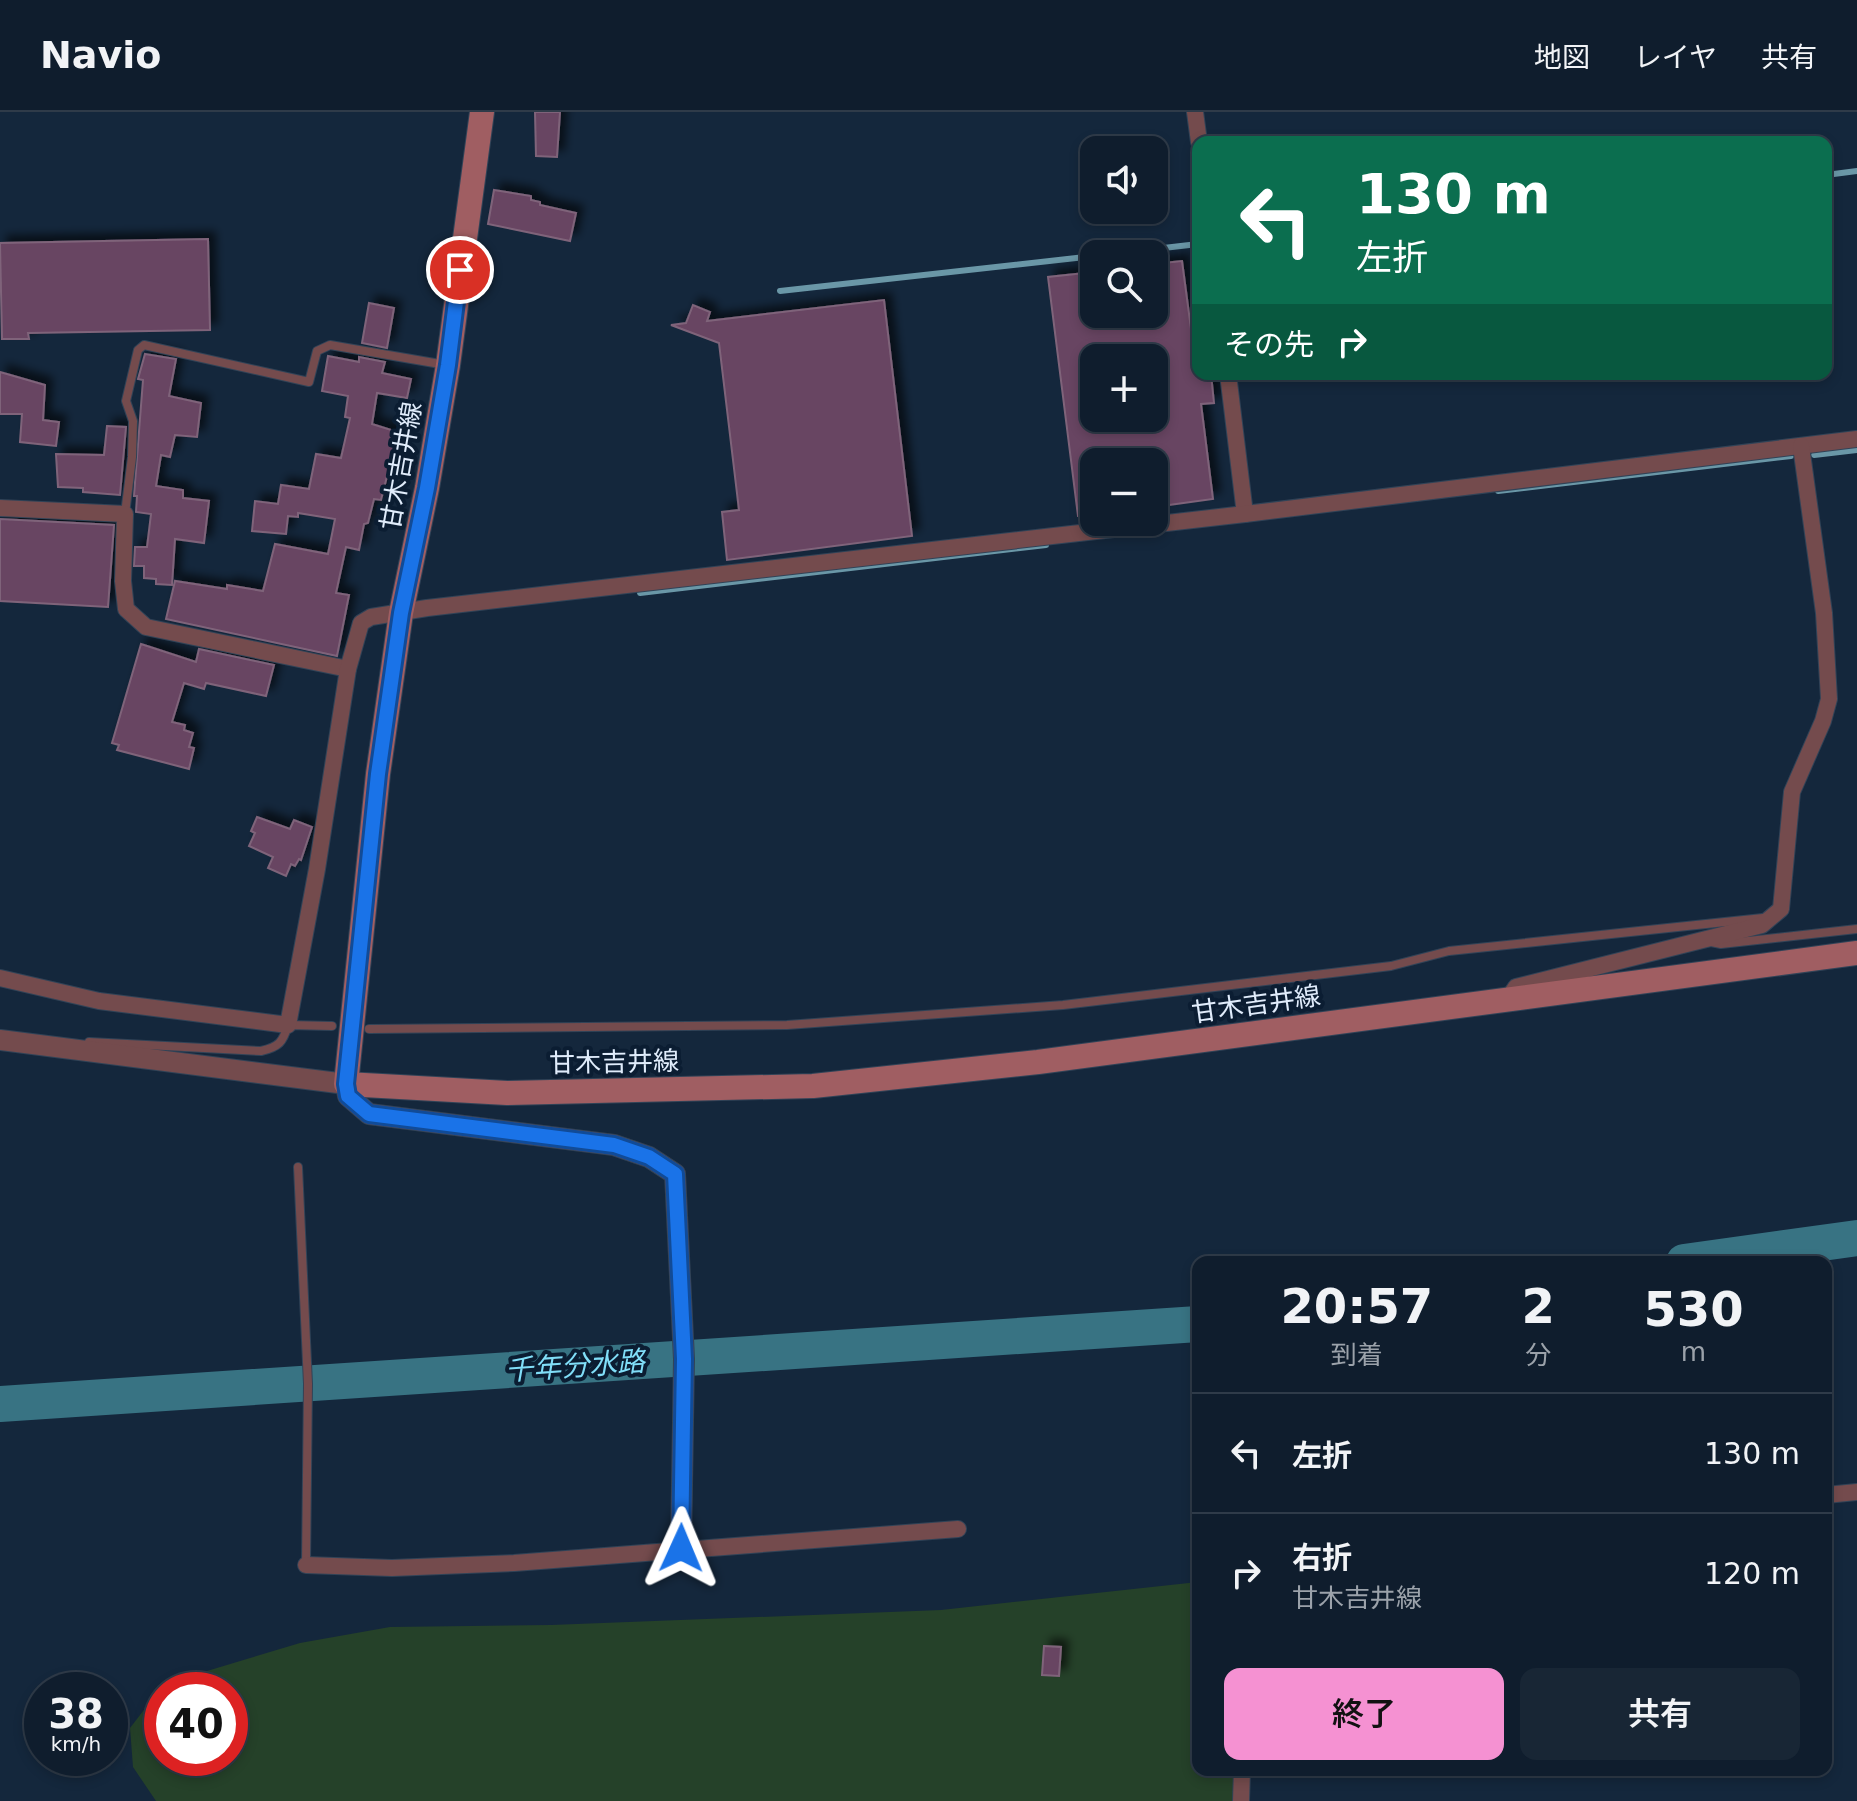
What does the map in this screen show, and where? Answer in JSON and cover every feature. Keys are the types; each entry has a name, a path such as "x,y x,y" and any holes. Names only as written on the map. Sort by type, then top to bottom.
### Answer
{"main road":[{"name":"甘木吉井線","path":"482,112 448,365 401,613 378,774 346,1084 507,1093 813,1086 1038,1062 1857,953"}],"street":[{"path":"1195,112 1198,136"},
{"path":"1229,380 1245,514"},
{"path":"0,978 99,1001 288,1025 317,869 348,669 361,623 371,617 1857,439"},
{"path":"1509,998 1516,987 1762,925 1781,909 1792,792 1823,721 1829,699 1824,613 1801,446"},
{"path":"0,508 125,514 123,581 126,609 146,627 348,669"},
{"path":"0,1038 346,1084 348,1096 369,1114 614,1145 649,1157 675,1174 684,1359 681,1548"},
{"path":"1832,1494 1857,1492"},
{"path":"306,1565 408,1567 514,1563 958,1529"},
{"path":"1241,1801 1242,1776"}],"lane":[{"path":"125,514 133,433 133,421 126,401 138,350 144,345 309,382 317,351 330,345 448,365"},
{"path":"369,1029 787,1025 1063,1005 1391,966 1449,951 1772,917"},
{"path":"1701,940 1721,944 1857,929"},
{"path":"0,1038 261,1051 276,1048 284,1040 288,1025 332,1026"},
{"path":"298,1167 308,1384 306,1565"}],"green space":[{"path":"1192,1583 1192,1776 1235,1776 1234,1801 156,1801 133,1767 130,1728 144,1710 144,1776 248,1776 248,1672 204,1672 300,1643 390,1627 551,1625 941,1610"}],"building":[{"path":"535,112 560,112 557,157 536,156"},
{"path":"494,190 531,196 531,200 540,202 540,205 576,213 570,241 488,224"},
{"path":"208,239 210,330 28,333 29,339 2,339 0,243"},
{"path":"1182,261 1192,336 1192,380 1212,380 1214,403 1201,404 1213,499 1168,505 1168,448 1080,448 1078,516 1048,277 1080,274 1080,328 1168,328 1168,262"},
{"path":"884,300 912,536 727,560 722,512 739,510 719,343 671,325 686,323 693,305 710,312 707,321"},
{"path":"369,303 394,308 387,348 362,343"},
{"path":"145,354 176,359 169,396 201,403 197,437 175,435 170,457 161,455 156,486 183,490 183,498 209,501 204,543 175,539 172,585 156,584 156,579 144,578 144,566 134,566 135,547 147,547 151,514 136,512 137,496 134,496 143,380 138,379"},
{"path":"328,356 359,362 359,357 385,362 382,373 411,379 407,398 377,393 372,424 401,433 381,500 374,499 368,523 364,524 359,550 346,547 336,593 349,595 337,656 166,619 175,581 263,591 275,544 328,554 335,519 298,513 298,517 288,516 286,534 252,531 255,501 278,504 281,485 309,489 316,454 341,458 350,418 345,417 348,396 322,391"},
{"path":"0,372 45,385 43,420 59,422 56,446 20,442 22,414 0,414"},
{"path":"107,426 126,427 120,495 58,487 56,454 104,455"},
{"path":"0,519 114,525 108,607 0,601"},
{"path":"141,644 196,662 199,649 274,665 266,696 206,683 204,689 184,683 172,722 185,725 184,730 193,733 189,747 194,748 189,769 117,750 119,745 112,743"},
{"path":"257,817 290,829 294,820 312,827 301,860 295,866 291,864 286,876 268,868 273,857 249,846"},
{"path":"1044,1646 1061,1647 1059,1676 1042,1675"}],"waterway":[{"path":"1832,174 1857,171"},
{"path":"1168,247 1192,245"},
{"path":"780,291 1080,258"},
{"path":"1814,455 1857,450"},
{"path":"1498,491 1791,456"},
{"path":"640,593 1046,545"},
{"name":"千年分水路","path":"1727,1256 1857,1238"},
{"name":"千年分水路","path":"0,1404 1192,1324"}],"route":[{"path":"460,270 448,365 401,613 378,774 346,1084 348,1096 369,1114 614,1145 649,1157 675,1174 684,1359 681,1548"}]}
